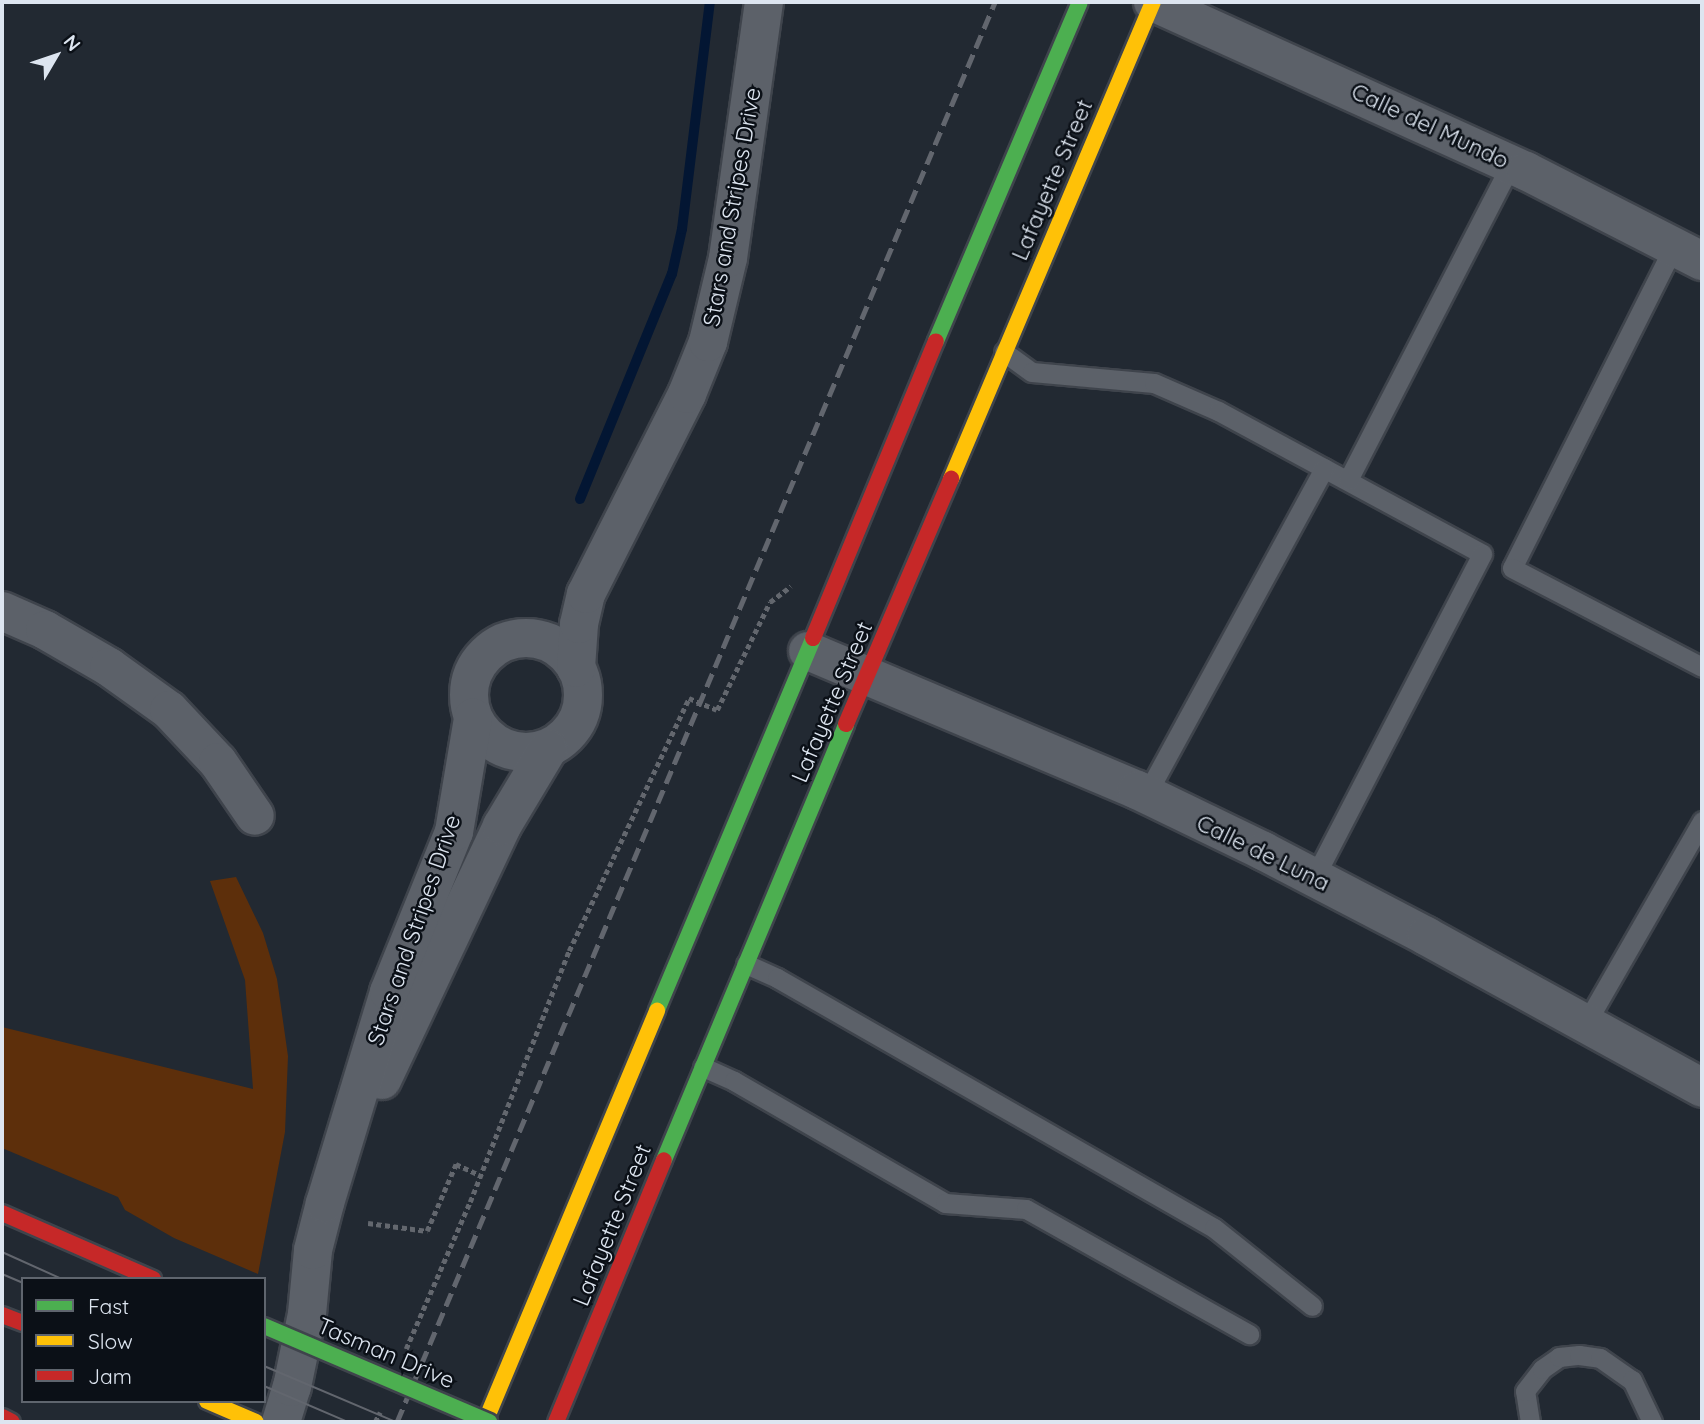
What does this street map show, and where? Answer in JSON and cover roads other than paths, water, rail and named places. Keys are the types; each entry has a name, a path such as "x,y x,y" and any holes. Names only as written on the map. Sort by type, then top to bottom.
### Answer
{"main road":[{"name":"Lafayette Street","path":"487,1422 808,651 834,582 1080,2"},
{"name":"Lafayette Street","path":"556,1422 746,964 1153,2"},
{"path":"2,1213 148,1277"},
{"path":"2,1315 21,1322"},
{"name":"Tasman Drive","path":"266,1327 487,1422"},
{"path":"212,1403 256,1422"},
{"path":"2,1417 12,1422"}],"street":[{"name":"Stars and Stripes Drive","path":"334,1180 502,827 548,749 564,738 576,724 582,706 582,686 576,668 579,624 586,594 687,394 708,342 728,258 764,2"},
{"name":"Calle del Mundo","path":"1153,2 1511,164 1688,253"},
{"name":"Stars and Stripes Drive","path":"281,1422 307,1314 313,1250 389,992 454,832 473,718 468,699 470,680 479,662 492,648 511,640 530,638 586,594"},
{"path":"2,611 45,629 109,667 169,710 218,762 255,816"},
{"path":"530,638 549,643 564,653 576,668"},
{"name":"Calle de Luna","path":"808,651 1146,795 1314,878 1702,1088"},
{"path":"473,718 489,739 513,751 530,753 548,749"}],"lane":[{"path":"1348,480 1511,164"},
{"path":"1512,568 1688,253"},
{"path":"1004,352 1032,372 1154,383 1218,411 1482,554 1702,667"},
{"path":"1146,795 1324,468"},
{"path":"1314,878 1482,554"},
{"path":"1586,1024 1702,821"},
{"path":"746,964 777,978 1214,1228 1312,1306"},
{"path":"703,1067 745,1087 945,1203 1026,1209 1249,1334"},
{"path":"1530,1422 1525,1391 1542,1369 1559,1357 1579,1355 1600,1358 1632,1380 1652,1422"}],"waterway":[{"path":"580,499 672,274 682,229 710,2"}],"tram line":[{"path":"2,1252 58,1277"},
{"path":"2,1274 21,1282"},
{"path":"266,1367 396,1422"},
{"path":"266,1387 348,1422"}],"railway":[{"path":"397,1422 995,2"}]}
